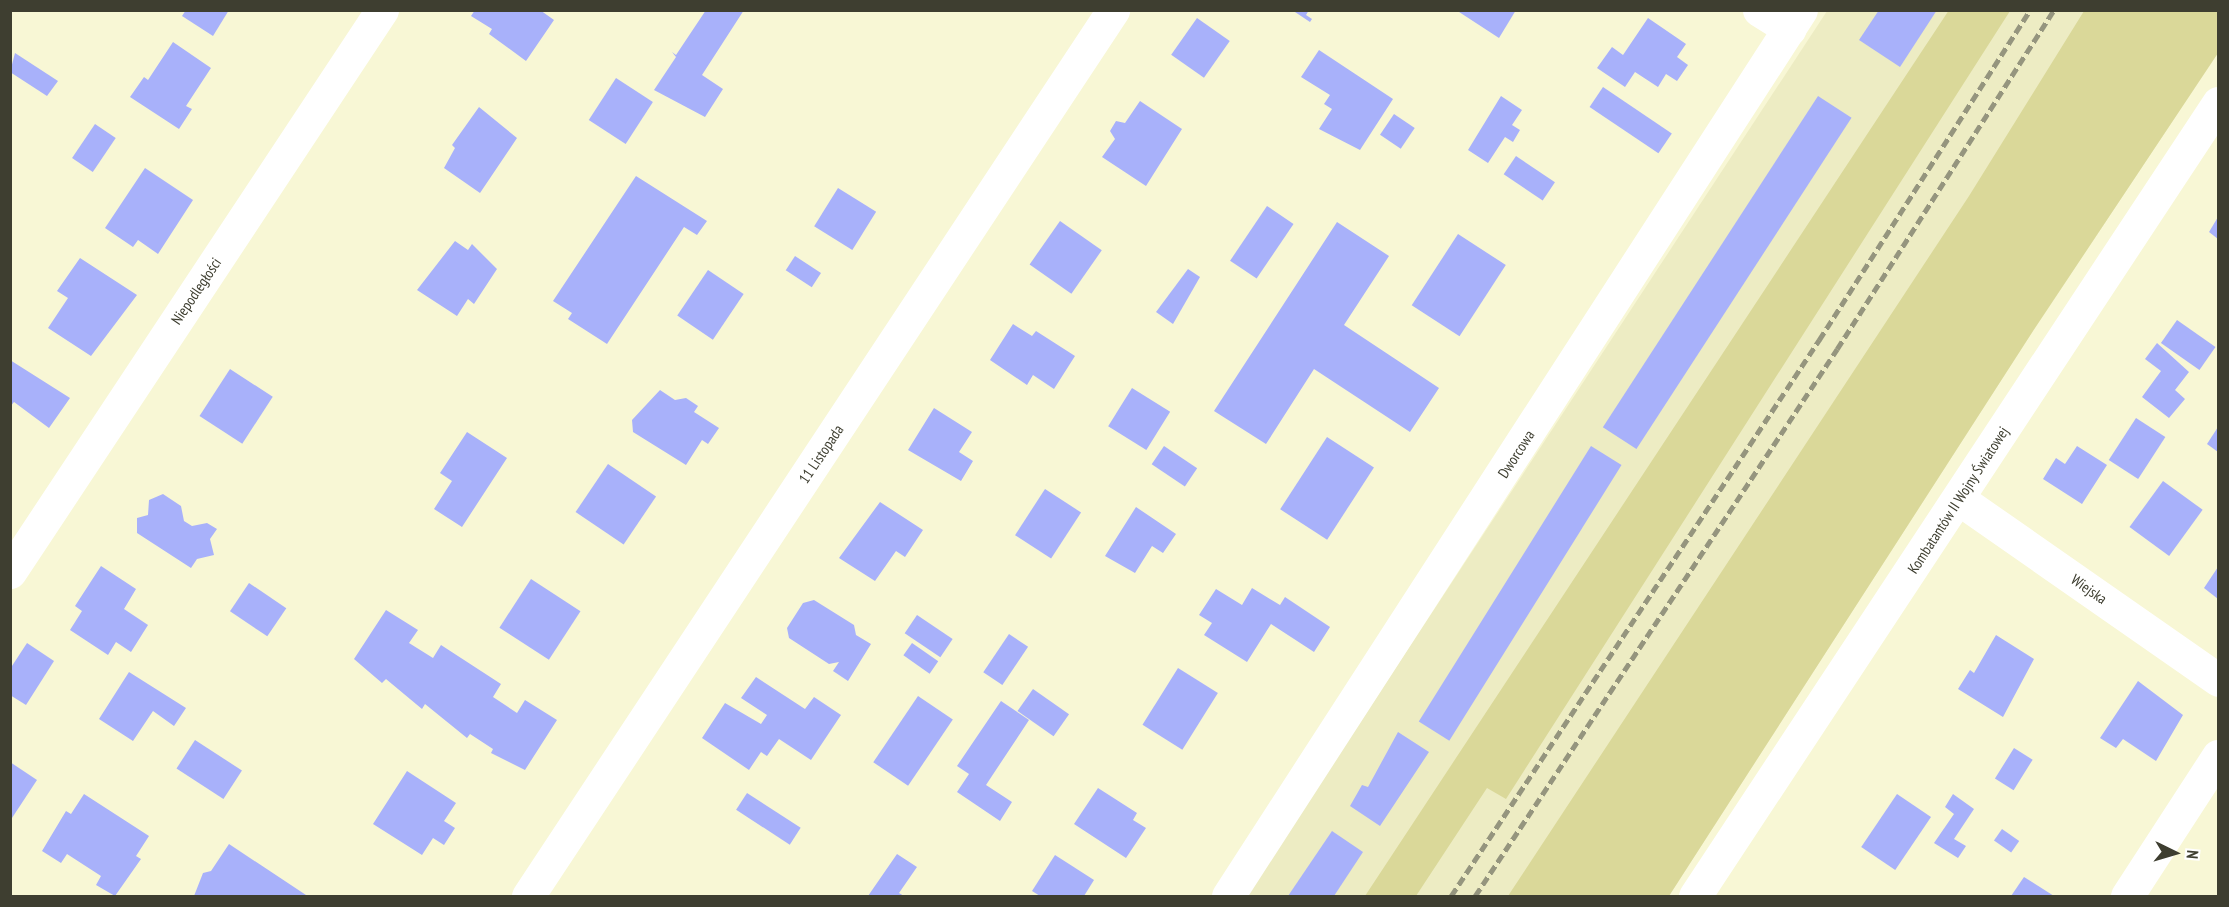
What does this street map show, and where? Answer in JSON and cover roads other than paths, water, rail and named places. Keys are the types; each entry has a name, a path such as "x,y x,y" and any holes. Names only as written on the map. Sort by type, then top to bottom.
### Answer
{"street":[{"name":"Niepodległości","path":"10,572 382,10"},
{"name":"11 Listopada","path":"528,897 1113,10"},
{"path":"1759,10 1795,20"},
{"name":"Dworcowa","path":"1227,897 1795,20"},
{"name":"Kombatantów II Wojny Światowej","path":"1695,897 2218,103"},
{"name":"Wiejska","path":"1959,499 2218,680"},
{"path":"2127,897 2218,756"}],"railway":[{"path":"1451,896 1819,340 2030,10"},
{"path":"1475,896 1837,349 2054,10"}]}
